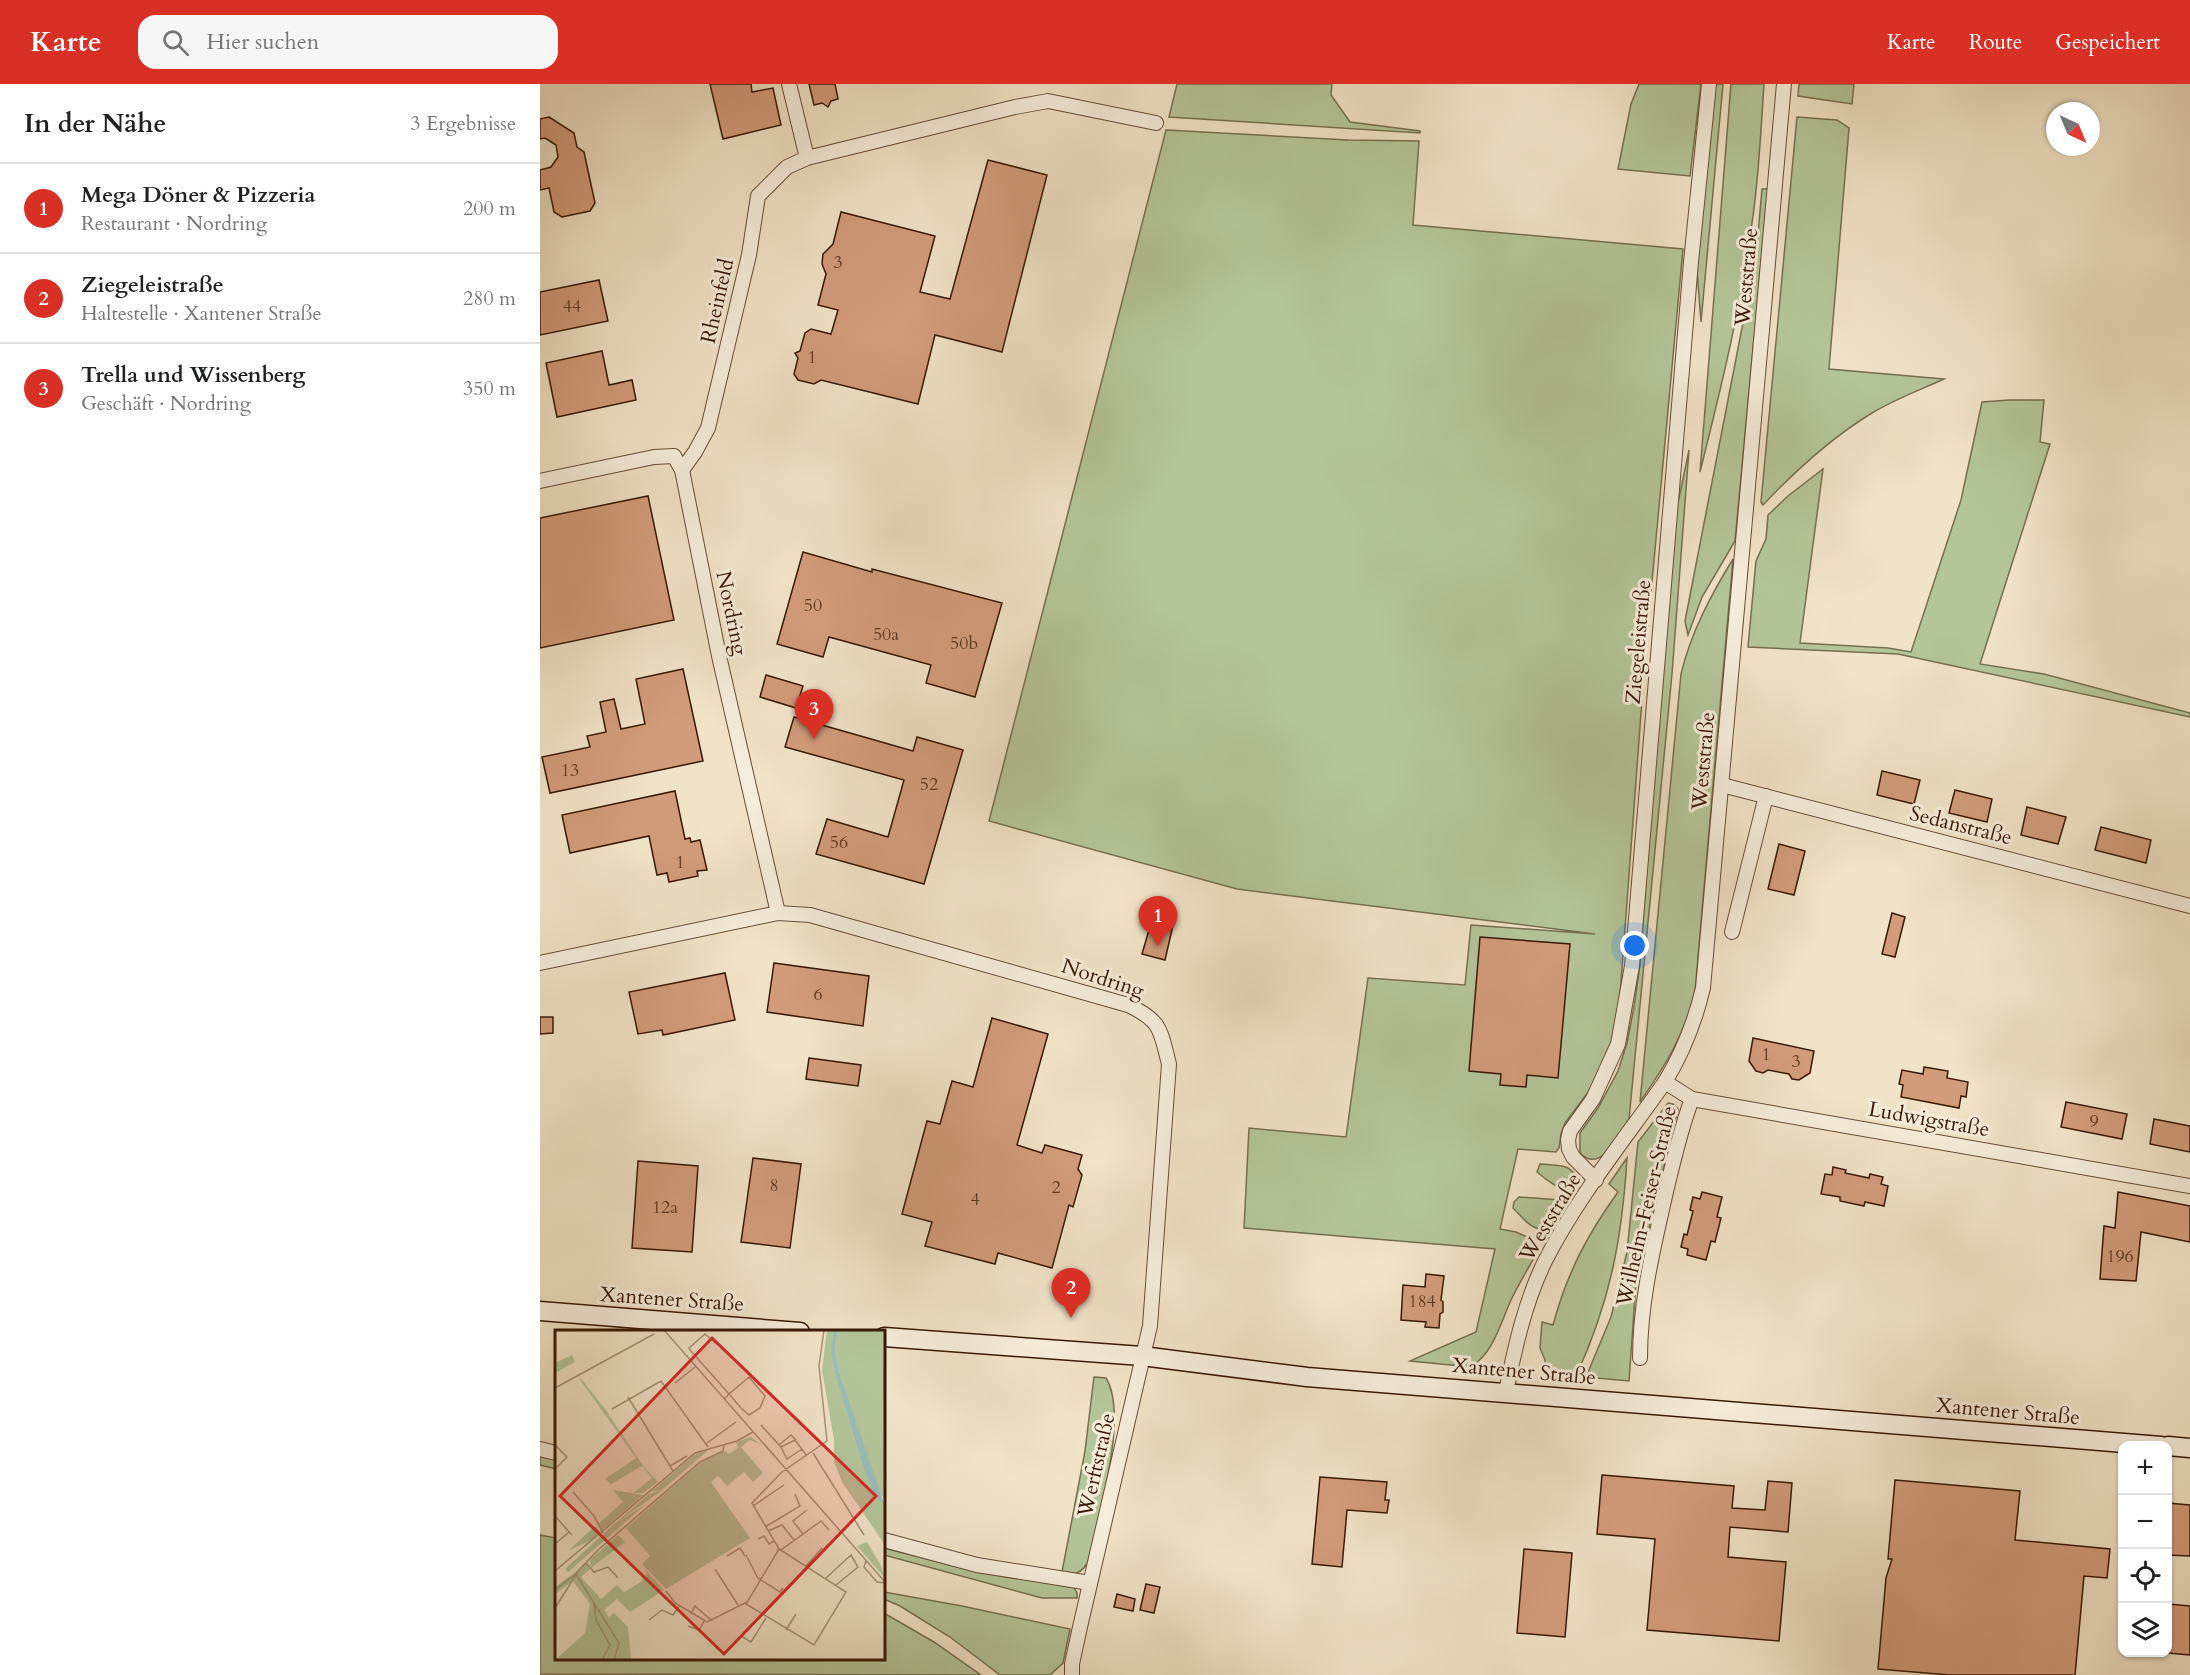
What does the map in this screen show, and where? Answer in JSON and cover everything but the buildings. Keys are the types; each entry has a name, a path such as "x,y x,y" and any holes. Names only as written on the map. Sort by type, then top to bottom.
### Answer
{"main road":[{"name":"Xantener Straße","path":"540,1311 775,1330"},
{"name":"Xantener Straße","path":"885,1337 1142,1356 1307,1377 2118,1442"},
{"path":"2172,1446 2190,1448"}],"street":[{"path":"789,84 807,158"},
{"name":"Ziegeleistraße","path":"1596,1180 1573,1157 1568,1140 1570,1131 1593,1099 1618,1044 1632,966 1692,251 1709,84"},
{"name":"Weststraße","path":"1506,1392 1515,1344 1534,1286 1562,1232 1665,1082 1690,1033 1703,988 1784,84"},
{"name":"Rheinfeld","path":"682,470 696,452 708,428 749,255 758,196 787,167 807,158 1048,101 1156,123"},
{"path":"540,481 654,457 674,456 682,470"},
{"name":"Nordring","path":"682,470 719,656 778,913"},
{"name":"Sedanstraße","path":"1722,785 2190,906"},
{"path":"1732,932 1766,796"},
{"name":"Nordring","path":"540,963 778,913 810,915 1128,1005 1148,1015 1160,1029 1169,1064 1150,1326 1142,1356"},
{"name":"Ludwigstraße","path":"1665,1082 1692,1099 2190,1186"},
{"name":"Wilhelm-Feiser-Straße","path":"1640,1358 1640,1324 1645,1288 1682,1125 1692,1099"},
{"name":"Werftstraße","path":"1072,1675 1072,1664 1142,1356"},
{"path":"540,1449 555,1453"},
{"path":"885,1540 977,1565 1090,1583"}],"green space":[{"path":"1177,84 1332,84 1331,95 1350,122 1420,131 1420,133 1169,117"},
{"path":"1639,84 1701,84 1690,176 1618,169 1631,104"},
{"path":"1716,84 1723,84 1701,322 1697,270 1704,178"},
{"path":"1731,84 1764,84 1758,167 1737,313 1700,472"},
{"path":"1799,84 1854,84 1852,104 1798,96"},
{"path":"1797,117 1837,120 1849,128 1829,369 1944,379 1890,403 1842,433 1814,455 1763,505 1761,502"},
{"path":"1166,130 1348,140 1419,141 1413,225 1683,249 1646,646 1619,1009 1615,1033 1592,1087 1565,1123 1556,1152 1518,1149 1500,1229 1516,1232 1532,1239 1538,1251 1514,1294 1491,1346 1471,1367 1410,1361 1476,1332 1495,1249 1244,1228 1249,1128 1346,1137 1368,978 1465,985 1471,925 1595,934 1237,889 989,821"},
{"path":"1762,189 1768,189 1735,541 1702,597 1688,635 1685,621 1756,256"},
{"path":"2044,400 2040,442 2050,444 1980,664 2044,674 2190,713 2190,717 1898,654 1748,647 1756,561 1766,539 1768,515 1823,469 1800,643 1888,648 1911,652 1961,500 1982,402"},
{"path":"1689,450 1672,674 1629,1119 1609,1150 1595,1159 1580,1153 1580,1133 1598,1108 1618,1071 1627,1043 1640,965 1664,620 1675,517"},
{"path":"1733,559 1695,991 1680,1036 1640,1102 1681,674 1702,614"},
{"path":"1668,1103 1678,1109 1636,1283 1629,1381 1586,1377 1611,1317 1627,1252 1638,1142"},
{"path":"1627,1158 1618,1244 1606,1296 1588,1349 1576,1376 1545,1373 1545,1360 1540,1348 1542,1322 1553,1325 1579,1255 1618,1192 1609,1184"},
{"path":"1540,1164 1565,1166 1573,1172 1579,1184 1573,1191 1559,1187 1537,1172"},
{"path":"1519,1197 1560,1200 1564,1203 1565,1213 1552,1230 1539,1229 1530,1225 1513,1208 1514,1202"},
{"path":"1094,1377 1106,1378 1112,1395 1113,1441 1104,1495 1088,1562 1080,1571 1067,1573 1062,1572 1085,1451"},
{"path":"540,1456 555,1460 555,1469 540,1465"},
{"path":"540,1535 555,1538 555,1660 885,1660 885,1614 934,1642 981,1675 540,1674"},
{"path":"885,1548 974,1571 1073,1586 1077,1593 1077,1598 1042,1598 885,1555"},
{"path":"885,1592 1070,1629 1063,1663 1050,1675 1000,1675 950,1637 900,1606 885,1599"}],"place":[{"name":"Trella und Wissenberg","path":"814,739"},
{"name":"Mega Döner & Pizzeria","path":"1158,946"},
{"name":"Ziegeleistraße","path":"1071,1318"}]}
